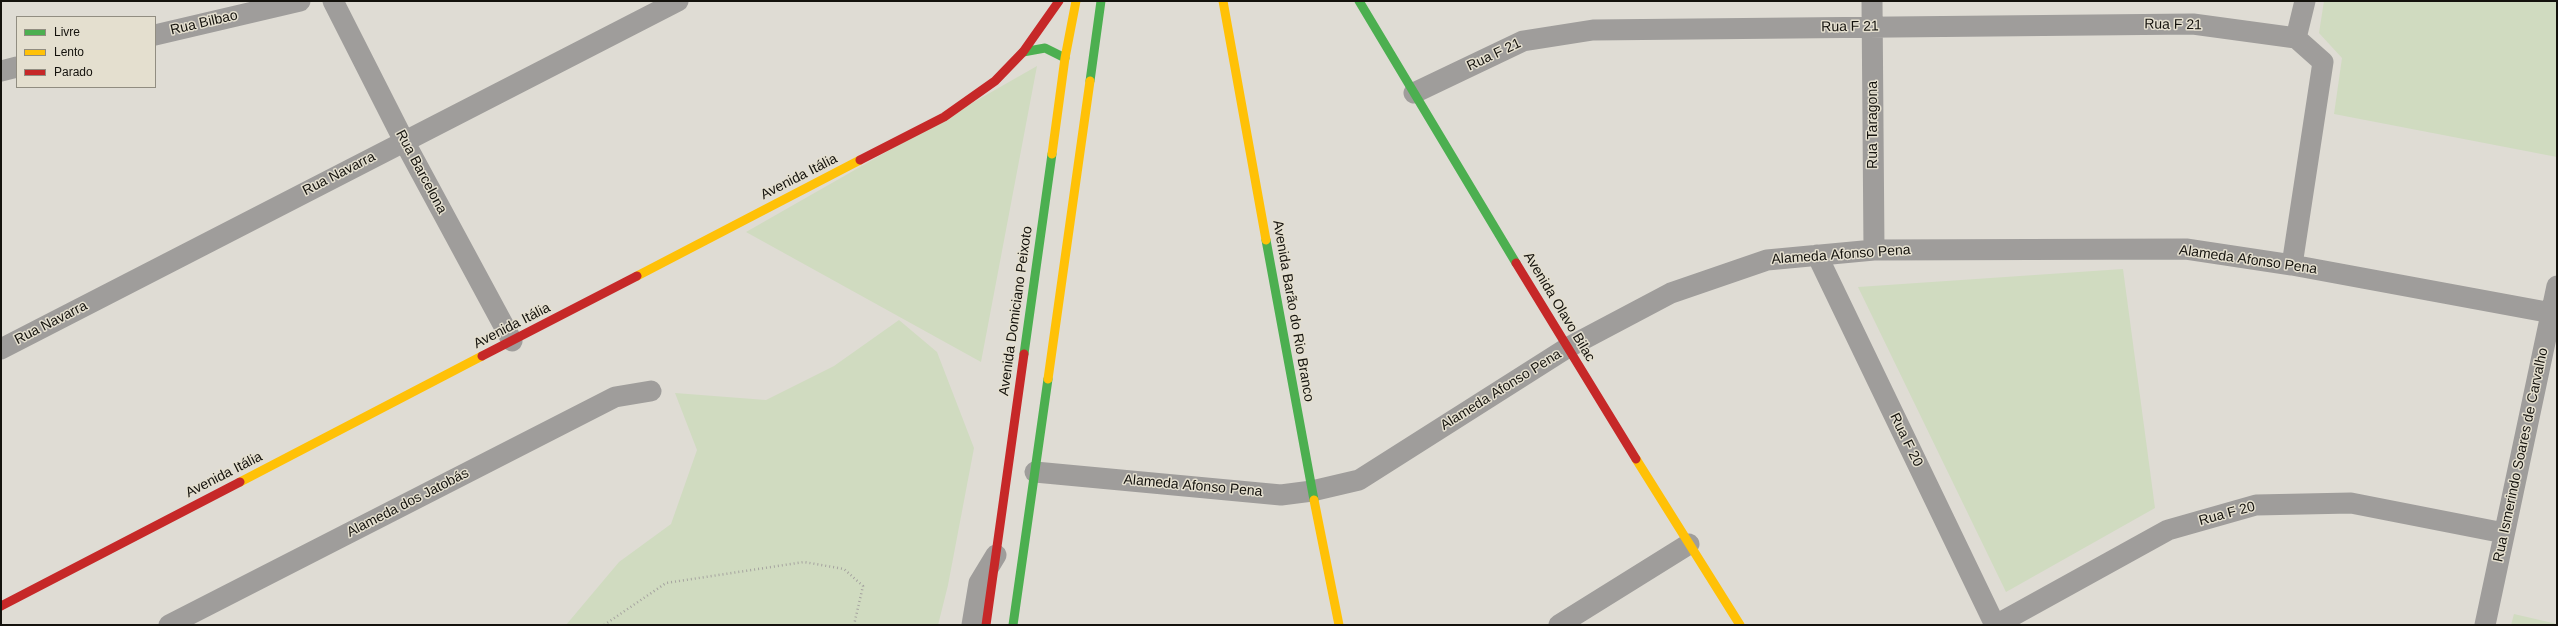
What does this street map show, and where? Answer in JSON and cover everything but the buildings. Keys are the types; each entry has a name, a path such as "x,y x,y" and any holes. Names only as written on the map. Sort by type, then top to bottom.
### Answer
{"street":[{"name":"Rua Bilbao","path":"156,35 300,1"},
{"name":"Rua Barcelona","path":"333,1 404,141 512,341"},
{"name":"Rua Navarra","path":"1,349 678,1"},
{"name":"Avenida Itália","path":"1,606 944,117 995,81 1023,52 1059,1"},
{"name":"Avenida Domiciano Peixoto","path":"986,625 1065,58 1076,1"},
{"path":"1013,625 1102,1"},
{"name":"Avenida Barão do Rio Branco","path":"1223,1 1312,491 1339,625"},
{"name":"Avenida Olavo Bilac","path":"1359,1 1567,348 1740,625"},
{"name":"Rua Taragona","path":"1872,1 1874,250"},
{"path":"2292,265 2323,62 2296,38 2305,1"},
{"name":"Rua F 21","path":"1414,93 1523,41 1593,30 2193,24 2296,38"},
{"path":"1023,52 1045,48 1065,58"},
{"path":"1,71 16,67"},
{"name":"Alameda Afonso Pena","path":"1035,472 1281,495 1312,491 1359,480 1567,348 1670,293 1767,260 1874,250 2186,250 2292,265 2554,313"},
{"name":"Rua F 20","path":"1817,255 1995,625 2168,530 2256,505 2351,503 2504,534"},
{"name":"Rua Ismerindo Soares de Carvalho","path":"2485,625 2554,313 2557,286"},
{"name":"Alameda dos Jatobás","path":"169,625 615,397 651,391"},
{"path":"1559,625 1689,544"},
{"path":"972,625 979,583 996,555"}],"path":[{"path":"604,625 666,583 804,562 844,569 863,586 854,625"}],"green space":[{"path":"2324,1 2557,1 2557,157 2334,114 2342,58 2319,33"},
{"path":"1037,66 981,362 746,232"},
{"path":"2123,269 2155,508 2006,592 1858,287"},
{"path":"899,320 937,352 974,448 948,585 938,625 566,625 619,562 671,524 697,450 675,393 766,400 834,366"},
{"path":"2514,614 2557,624 2557,625 2511,625"}],"traffic: fast":[{"path":"1090,81 1101,1"},
{"path":"1359,1 1516,263"},
{"path":"1023,52 1045,48 1065,58"},
{"path":"1024,354 1052,154"},
{"path":"1266,240 1314,500"},
{"path":"1013,625 1048,379"}],"traffic: slow":[{"path":"1052,154 1065,58 1076,1"},
{"path":"1223,1 1266,240"},
{"path":"1048,379 1090,81"},
{"path":"637,276 860,160"},
{"path":"240,482 482,356"},
{"path":"1636,459 1740,625"},
{"path":"1314,500 1339,625"}],"traffic: jam":[{"path":"860,160 944,117 995,81 1023,52 1059,1"},
{"path":"1516,263 1636,459"},
{"path":"482,356 637,276"},
{"path":"986,625 1024,354"},
{"path":"1,606 240,482"}]}
